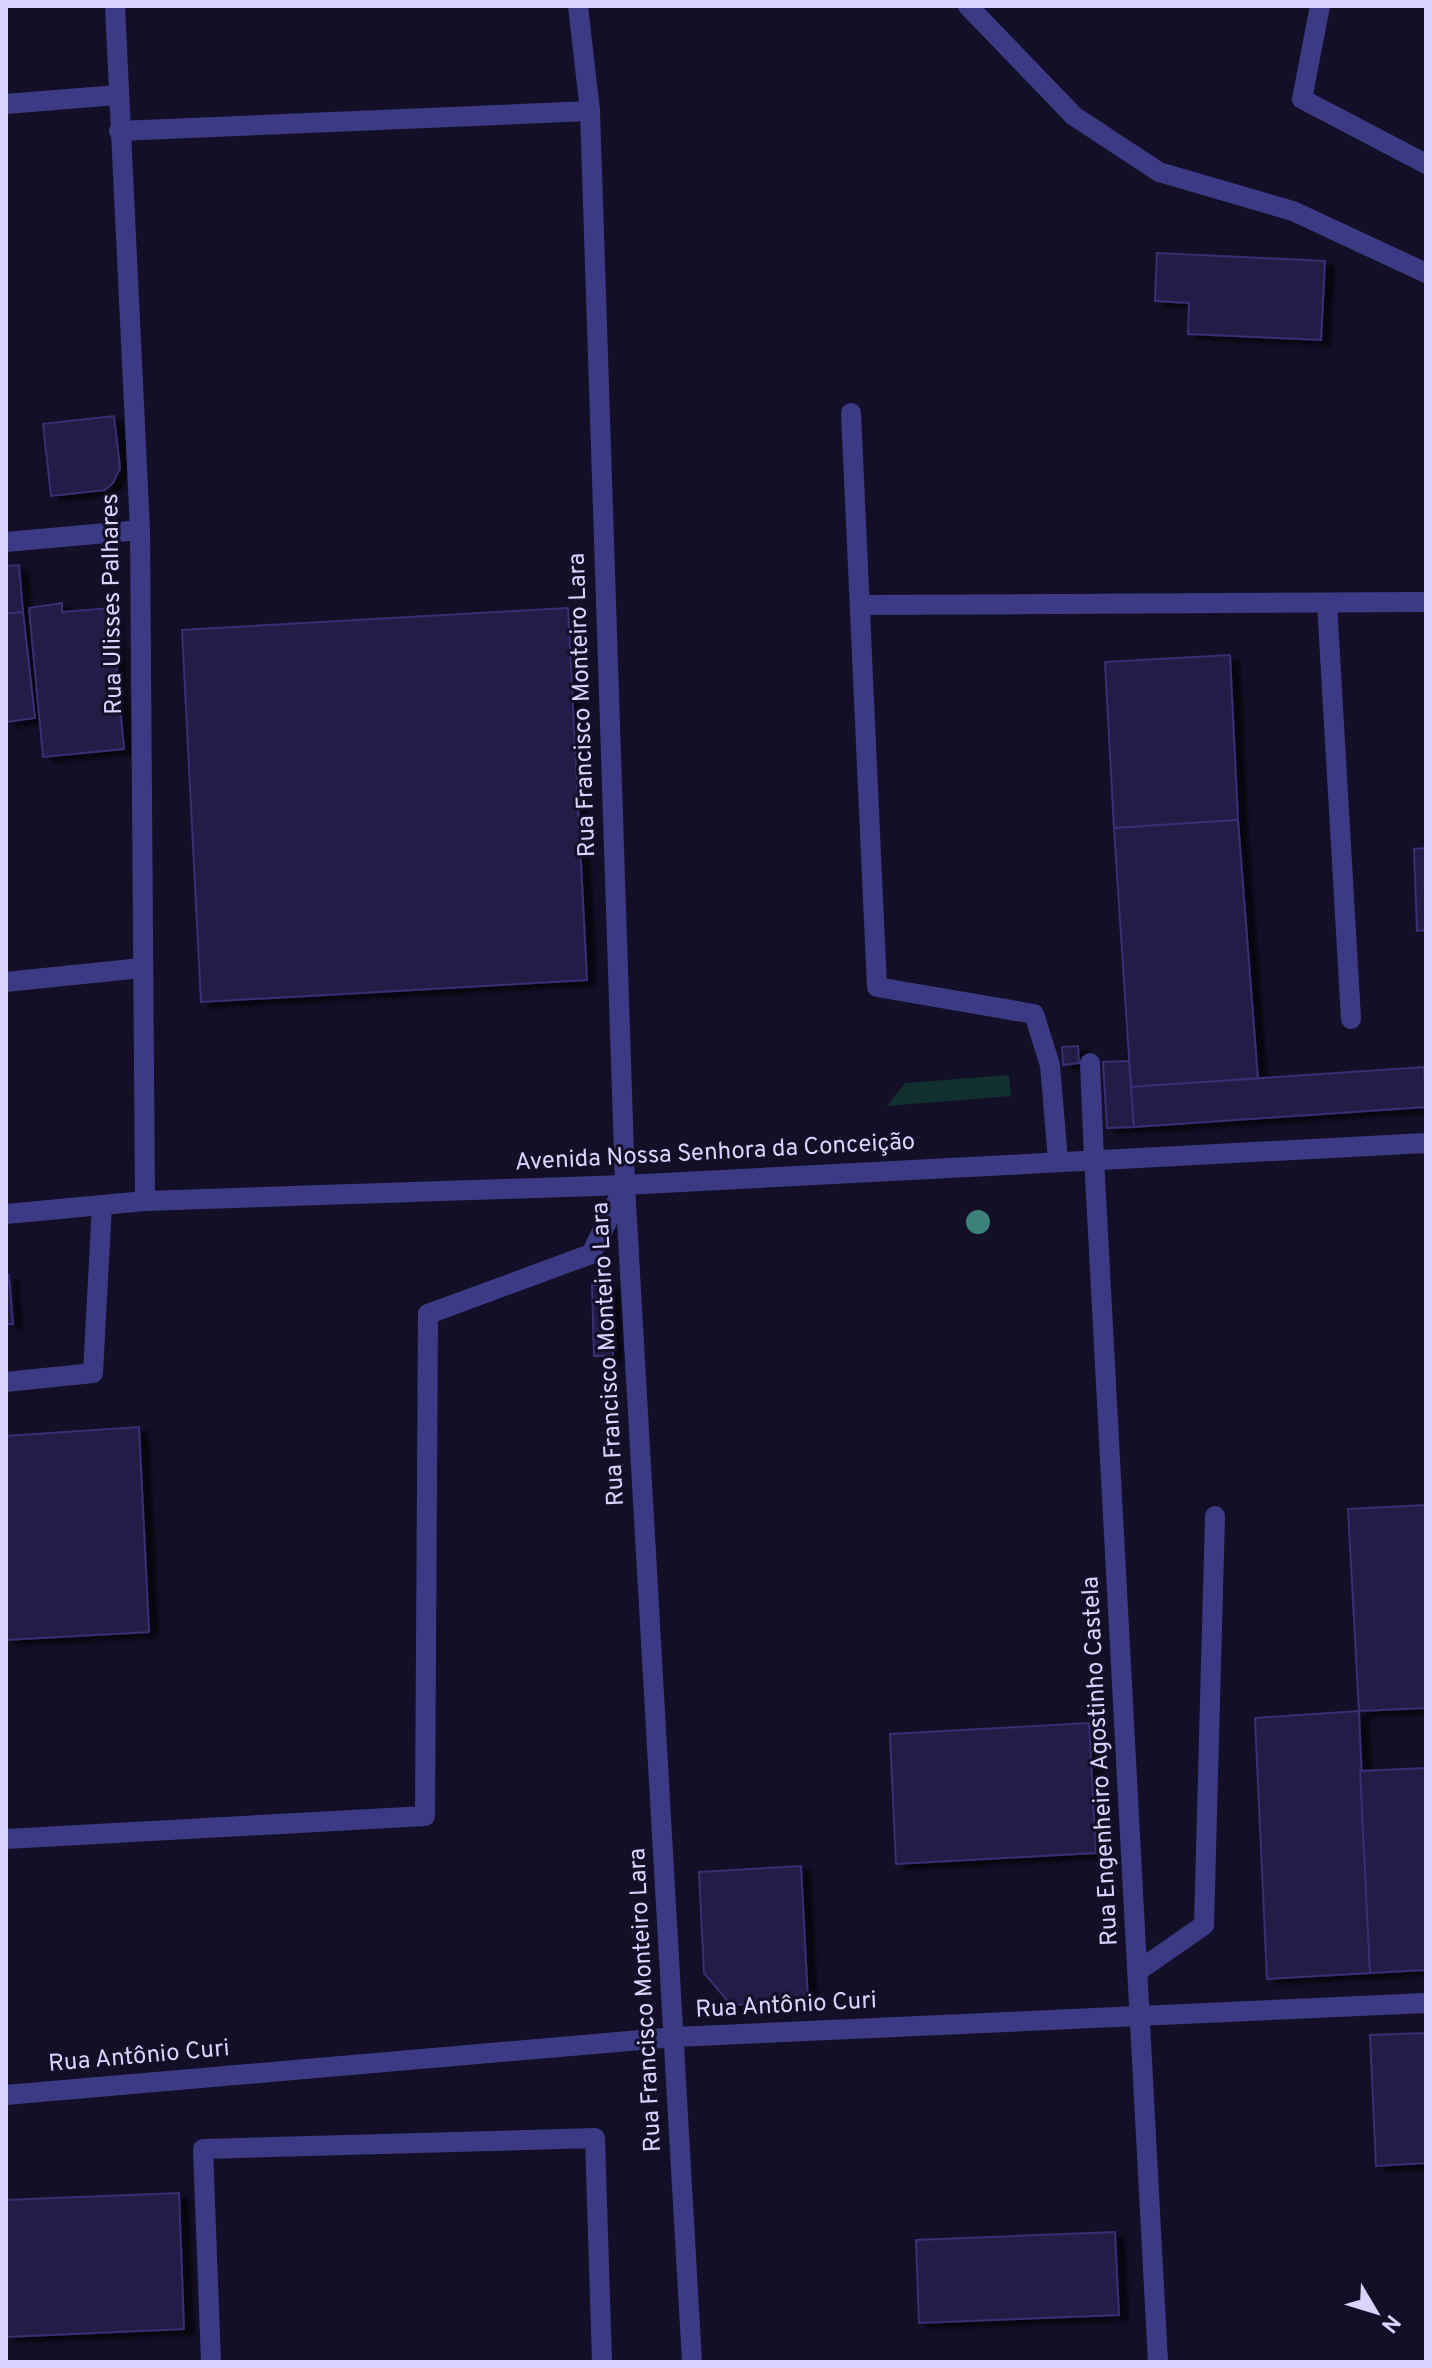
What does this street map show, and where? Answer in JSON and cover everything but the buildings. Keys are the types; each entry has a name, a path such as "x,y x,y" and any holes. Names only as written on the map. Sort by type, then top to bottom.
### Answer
{"street":[{"name":"Rua Ulisses Palhares","path":"115,6 140,530 145,1201"},
{"name":"Rua Francisco Monteiro Lara","path":"578,6 590,111 625,1185 692,2362"},
{"path":"968,6 1074,116 1159,172 1293,211 1426,273"},
{"path":"1320,6 1302,99 1426,164"},
{"path":"6,104 117,95"},
{"path":"119,131 590,111"},
{"path":"851,413 877,987 1034,1014 1050,1065 1058,1160"},
{"path":"6,542 140,530"},
{"path":"860,605 1426,602"},
{"path":"1327,603 1351,1019"},
{"path":"6,982 141,968"},
{"name":"Rua Engenheiro Agostinho Castela","path":"1090,1063 1158,2362"},
{"name":"Avenida Nossa Senhora da Conceição","path":"6,1214 145,1201 625,1185 1094,1158 1426,1143"},
{"path":"6,1839 425,1816 428,1314 591,1254 625,1185"},
{"path":"6,1382 93,1373 102,1205"},
{"path":"1138,1971 1204,1925 1215,1516"},
{"name":"Rua Antônio Curi","path":"6,2095 675,2037 1426,2003"},
{"path":"211,2362 203,2149 595,2138 602,2362"}],"green space":[{"path":"1009,1075 1011,1096 887,1106 905,1083"}]}
